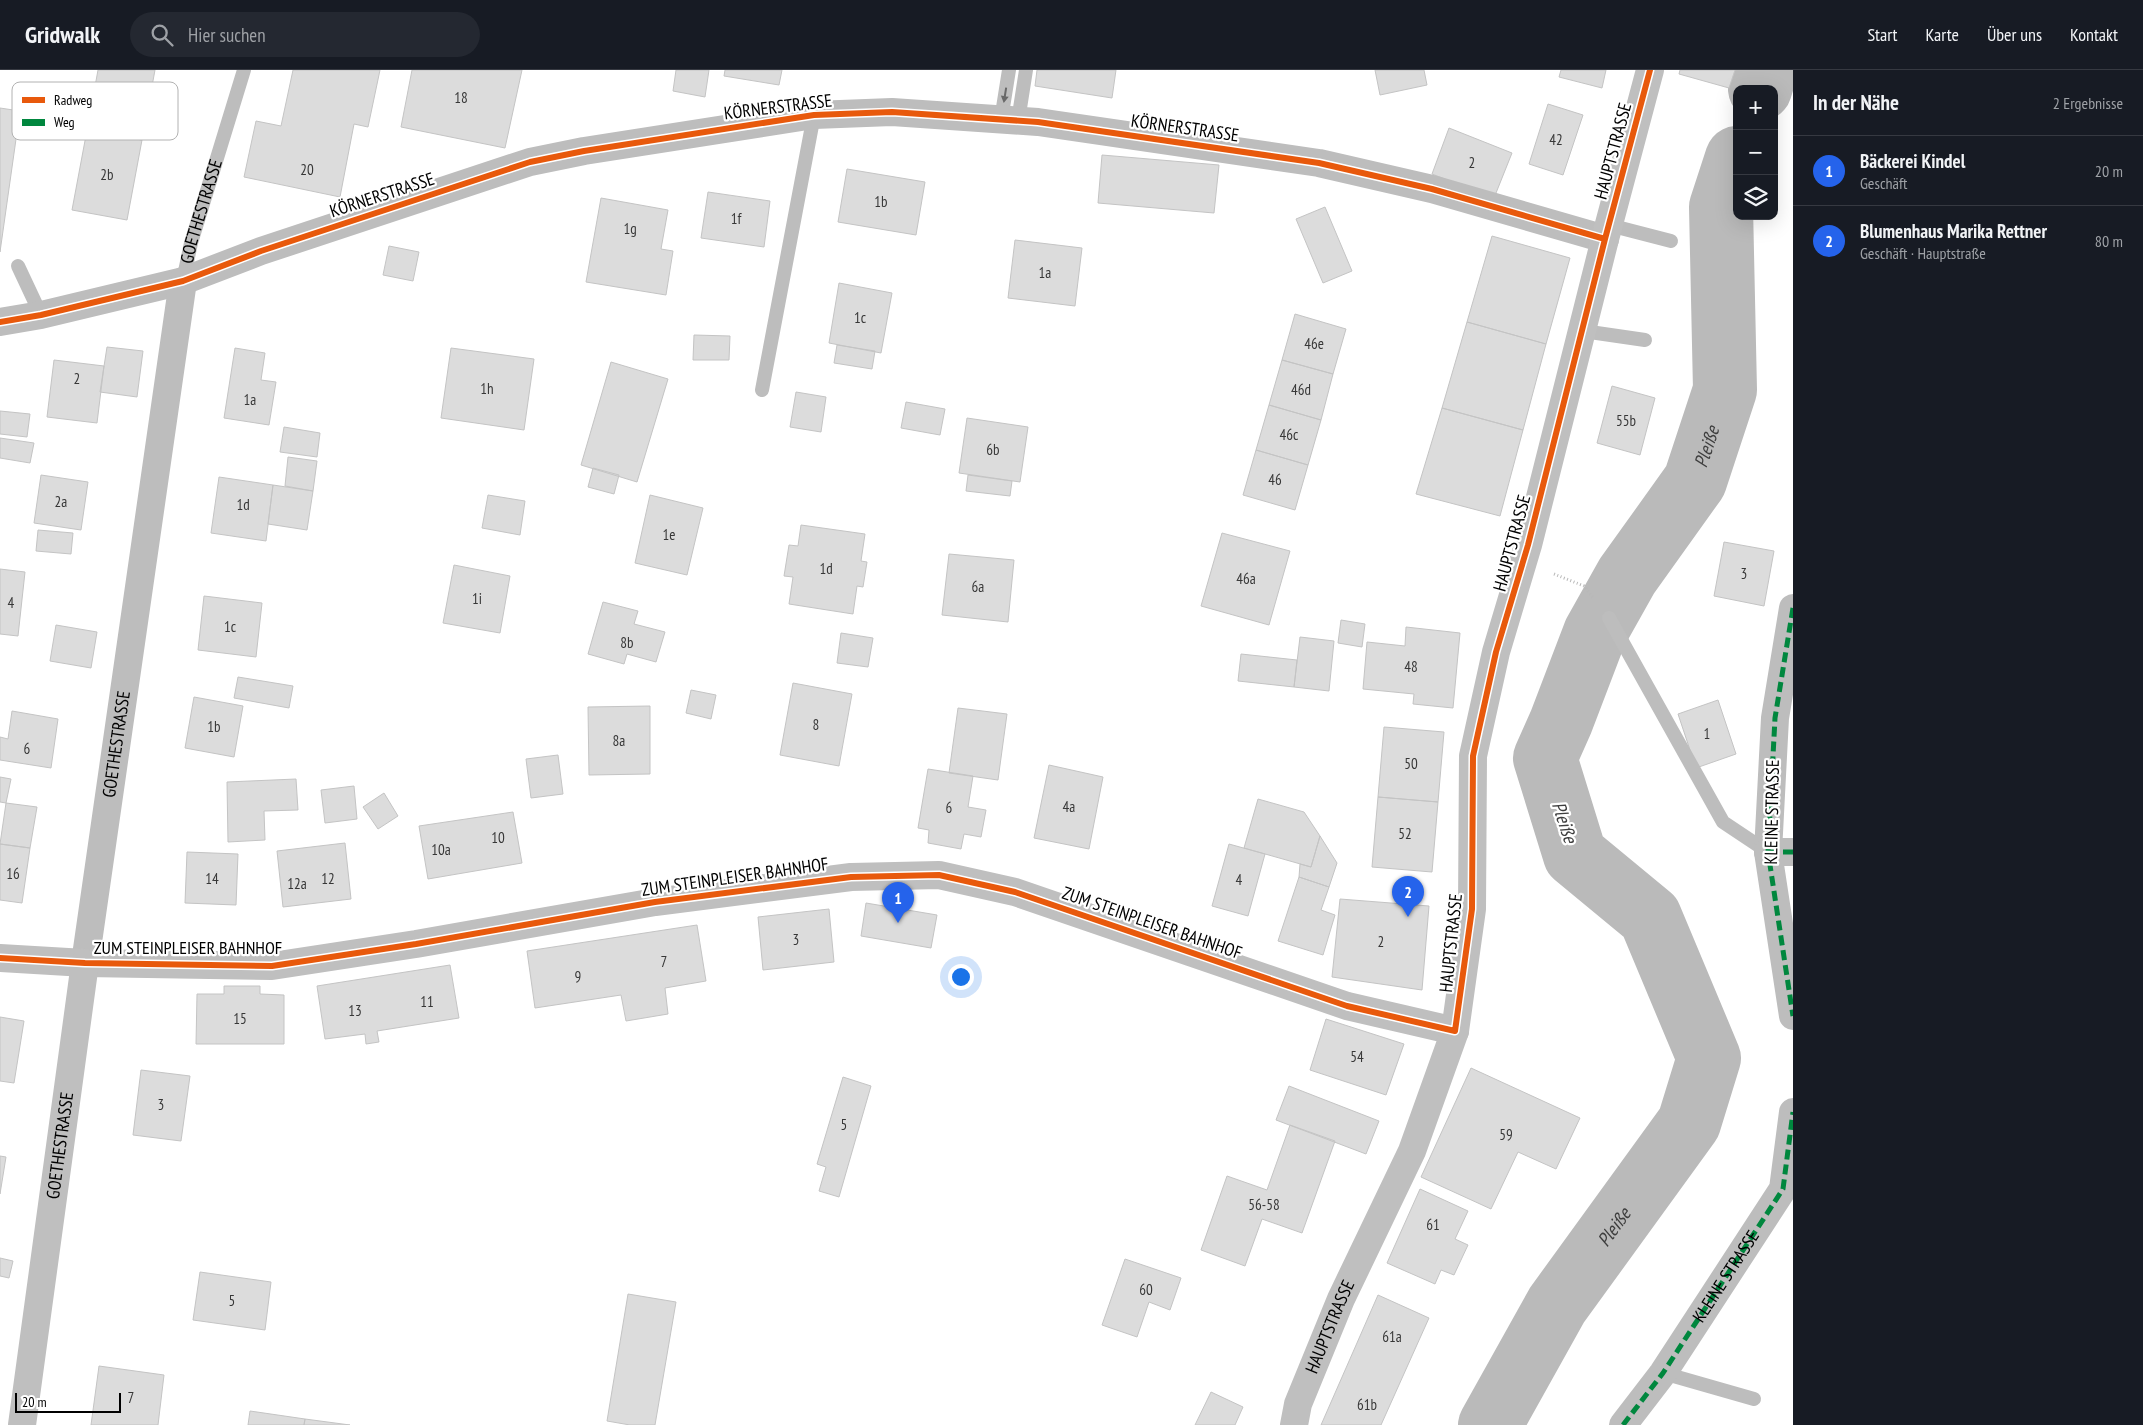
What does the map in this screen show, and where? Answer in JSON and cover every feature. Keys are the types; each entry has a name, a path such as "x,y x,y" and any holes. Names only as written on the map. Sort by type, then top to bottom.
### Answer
{"street":[{"name":"HAUPTSTRASSE","path":"1294,1425 1298,1404 1341,1300 1412,1151 1456,1031 1472,910 1473,756 1496,652 1523,561 1650,70"},
{"name":"KÖRNERSTRASSE","path":"0,322 41,315 183,281 262,252 530,162 584,151 814,115 892,112 1038,122 1319,163 1607,232"},
{"name":"GOETHESTRASSE","path":"22,1425 85,963 183,281"},
{"name":"KLEINE STRASSE","path":"1793,608 1775,718 1780,852 1793,1016"},
{"name":"ZUM STEINPLEISER BAHNHOF","path":"0,958 85,963 272,966 416,944 655,902 851,877 939,875 1015,892 1347,1006 1456,1031"},
{"name":"KLEINE STRASSE","path":"1623,1425 1663,1373 1783,1189 1793,1112"}],"lane":[{"name":"GOETHESTRASSE","path":"183,281 191,243 244,70"},
{"path":"1009,70 1009,121"},
{"path":"1009,121 1026,70"},
{"name":"KÖRNERSTRASSE","path":"762,390 814,115"},
{"path":"1607,232 1671,241"},
{"path":"18,266 41,315"},
{"path":"1583,330 1645,340"},
{"path":"1609,618 1723,822 1780,852"},
{"path":"1663,1373 1754,1398"}],"building":[{"path":"98,70 155,70 153,82 96,82"},
{"path":"293,70 380,70 368,127 354,124 340,197 244,177 256,121 281,126"},
{"path":"412,70 522,70 505,148 401,127"},
{"path":"676,70 709,70 705,97 673,91"},
{"path":"725,70 782,70 779,85 724,76"},
{"path":"1037,70 1116,70 1112,98 1035,86"},
{"path":"1375,70 1424,70 1427,85 1380,95"},
{"path":"1561,70 1606,70 1602,88 1559,77"},
{"path":"1680,70 1735,70 1729,88 1679,74"},
{"path":"1548,104 1583,115 1563,175 1529,164"},
{"path":"0,108 12,110 12,140 16,140 0,252"},
{"path":"1449,128 1512,153 1494,198 1432,174"},
{"path":"85,140 142,140 127,220 72,210"},
{"path":"1102,155 1219,165 1214,213 1098,203"},
{"path":"847,169 925,182 916,235 838,222"},
{"path":"708,192 770,201 764,247 701,238"},
{"path":"601,198 668,210 661,249 673,251 666,295 586,282"},
{"path":"1325,207 1352,271 1323,283 1296,219"},
{"path":"1492,236 1570,258 1546,344 1467,322"},
{"path":"1015,240 1082,248 1075,306 1008,298"},
{"path":"389,246 419,252 413,281 383,275"},
{"path":"839,283 892,293 881,353 829,343"},
{"path":"1295,314 1346,329 1333,374 1282,360"},
{"path":"1467,322 1546,344 1523,430 1442,408"},
{"path":"694,335 730,336 729,360 693,360"},
{"path":"837,345 875,351 872,369 834,363"},
{"path":"107,347 143,351 137,397 100,392"},
{"path":"235,348 265,353 261,380 276,382 269,425 224,418"},
{"path":"451,348 534,359 524,430 441,418"},
{"path":"54,360 104,366 97,423 47,417"},
{"path":"1282,360 1333,374 1321,420 1269,405"},
{"path":"611,362 668,379 637,482 581,465"},
{"path":"1612,386 1655,398 1640,455 1597,443"},
{"path":"796,392 826,397 821,432 790,427"},
{"path":"906,402 945,409 940,435 901,428"},
{"path":"1269,405 1321,420 1308,465 1256,450"},
{"path":"1442,408 1523,430 1500,516 1416,494"},
{"path":"0,411 30,414 27,437 0,434"},
{"path":"967,418 1028,427 1020,482 959,473"},
{"path":"284,427 320,433 317,457 280,452"},
{"path":"0,438 34,443 30,463 0,458"},
{"path":"1256,450 1308,465 1295,510 1243,495"},
{"path":"288,457 317,461 313,491 285,486"},
{"path":"593,468 619,475 614,494 588,487"},
{"path":"41,475 88,482 81,530 34,523"},
{"path":"968,475 1012,481 1010,496 966,491"},
{"path":"219,477 273,485 266,541 211,533"},
{"path":"273,485 313,491 307,530 268,524"},
{"path":"488,495 525,501 520,535 482,528"},
{"path":"650,495 703,508 687,575 635,563"},
{"path":"801,525 865,534 861,561 867,562 863,587 857,586 853,614 789,604 793,577 784,576 789,545 798,546"},
{"path":"38,530 73,533 71,554 36,551"},
{"path":"1222,533 1290,551 1269,625 1201,606"},
{"path":"1724,542 1774,551 1764,606 1714,596"},
{"path":"949,554 1014,560 1008,622 942,615"},
{"path":"454,565 510,576 500,633 443,623"},
{"path":"0,569 25,572 18,636 0,634"},
{"path":"204,596 262,603 256,657 198,650"},
{"path":"603,602 638,611 634,624 665,632 656,662 627,654 624,664 588,654"},
{"path":"1341,620 1365,624 1362,647 1338,643"},
{"path":"56,625 97,632 91,668 50,661"},
{"path":"1406,627 1460,633 1453,708 1413,704 1414,694 1363,689 1367,642 1405,646"},
{"path":"841,633 873,638 868,667 837,663"},
{"path":"1300,637 1334,641 1329,691 1294,687"},
{"path":"1241,654 1297,660 1294,687 1238,681"},
{"path":"238,677 293,686 289,708 234,698"},
{"path":"793,683 852,694 839,766 780,755"},
{"path":"691,690 716,695 711,719 686,713"},
{"path":"194,697 243,706 234,757 185,748"},
{"path":"1718,700 1736,754 1696,768 1678,714"},
{"path":"650,706 650,774 589,775 588,707"},
{"path":"958,708 1007,714 998,780 949,773"},
{"path":"12,711 58,719 51,768 0,760 0,737 8,739"},
{"path":"1384,727 1444,732 1438,802 1378,797"},
{"path":"558,755 563,794 531,798 526,759"},
{"path":"1049,765 1103,777 1089,849 1034,838"},
{"path":"928,769 973,776 968,807 986,810 981,837 964,834 961,849 928,843 929,830 918,828"},
{"path":"0,777 11,779 6,803 0,802"},
{"path":"296,779 298,810 264,811 265,840 228,842 227,782"},
{"path":"354,786 357,819 325,823 321,790"},
{"path":"384,793 398,816 378,829 363,807"},
{"path":"1378,797 1438,802 1432,872 1372,867"},
{"path":"1258,799 1304,812 1320,836 1311,867 1244,848"},
{"path":"6,803 37,807 30,848 0,844"},
{"path":"513,812 522,863 428,879 419,826"},
{"path":"1320,836 1337,863 1329,887 1299,877 1300,864 1311,867"},
{"path":"345,843 351,899 283,907 277,851"},
{"path":"0,844 30,848 22,903 0,900"},
{"path":"1229,844 1265,854 1248,916 1212,906"},
{"path":"187,852 238,854 236,905 185,903"},
{"path":"1299,877 1329,887 1321,910 1335,915 1323,955 1278,941"},
{"path":"1340,899 1429,906 1422,990 1332,977"},
{"path":"866,903 937,915 931,948 861,936"},
{"path":"829,909 834,962 763,970 758,917"},
{"path":"697,925 706,981 665,988 668,1014 626,1021 621,995 535,1008 527,951"},
{"path":"450,965 459,1018 377,1031 379,1042 366,1044 365,1034 325,1039 317,986"},
{"path":"224,986 260,986 260,994 284,995 284,1044 196,1044 197,994 224,994"},
{"path":"0,1017 24,1021 14,1083 0,1081"},
{"path":"1326,1019 1404,1044 1386,1095 1310,1070"},
{"path":"1471,1068 1580,1118 1556,1169 1518,1152 1491,1209 1421,1177"},
{"path":"141,1070 190,1076 181,1141 133,1135"},
{"path":"843,1077 871,1086 839,1197 819,1191 826,1167 817,1164"},
{"path":"1289,1086 1379,1121 1366,1154 1276,1120"},
{"path":"1290,1125 1335,1141 1302,1233 1262,1219 1245,1266 1201,1250 1227,1176 1267,1190"},
{"path":"0,1156 6,1157 0,1194"},
{"path":"1420,1189 1468,1211 1455,1239 1468,1245 1454,1275 1441,1270 1435,1284 1387,1263"},
{"path":"0,1258 13,1261 9,1278 0,1276"},
{"path":"1125,1259 1181,1278 1170,1310 1149,1302 1137,1337 1102,1325"},
{"path":"200,1272 271,1282 265,1330 193,1320"},
{"path":"628,1294 676,1302 655,1425 630,1425 607,1421"},
{"path":"1378,1295 1429,1318 1381,1425 1321,1425"},
{"path":"99,1366 164,1375 158,1425 91,1425"},
{"path":"1211,1392 1243,1407 1235,1425 1195,1425"},
{"path":"250,1411 305,1419 304,1425 248,1425"},
{"path":"305,1419 350,1425 304,1425"}],"waterway":[{"name":"Pleiße","path":"1761,85 1766,70"},
{"name":"Pleiße","path":"1490,1425 1557,1305 1689,1123 1709,1058 1650,917 1575,855 1545,758 1595,633 1627,576 1695,481 1725,390 1721,207 1733,170"}],"marked path":[{"path":"1793,608 1775,718 1768,852 1793,1016"},
{"path":"1768,852 1793,852"},
{"path":"1623,1425 1663,1373 1783,1189 1793,1112"}],"cycle path":[{"path":"0,958 85,963 272,966 416,944 655,902 851,877 939,875 1015,892 1347,1006 1455,1031 1472,909 1473,756 1496,652 1528,545 1605,239 1650,70"},
{"path":"0,322 41,315 183,281 261,251 530,162 584,151 814,115 892,112 1038,122 1319,163 1432,189 1605,239"}],"place":[{"name":"Blumenhaus Marika Rettner","path":"1408,917"},
{"name":"Bäckerei Kindel","path":"898,923"}]}
